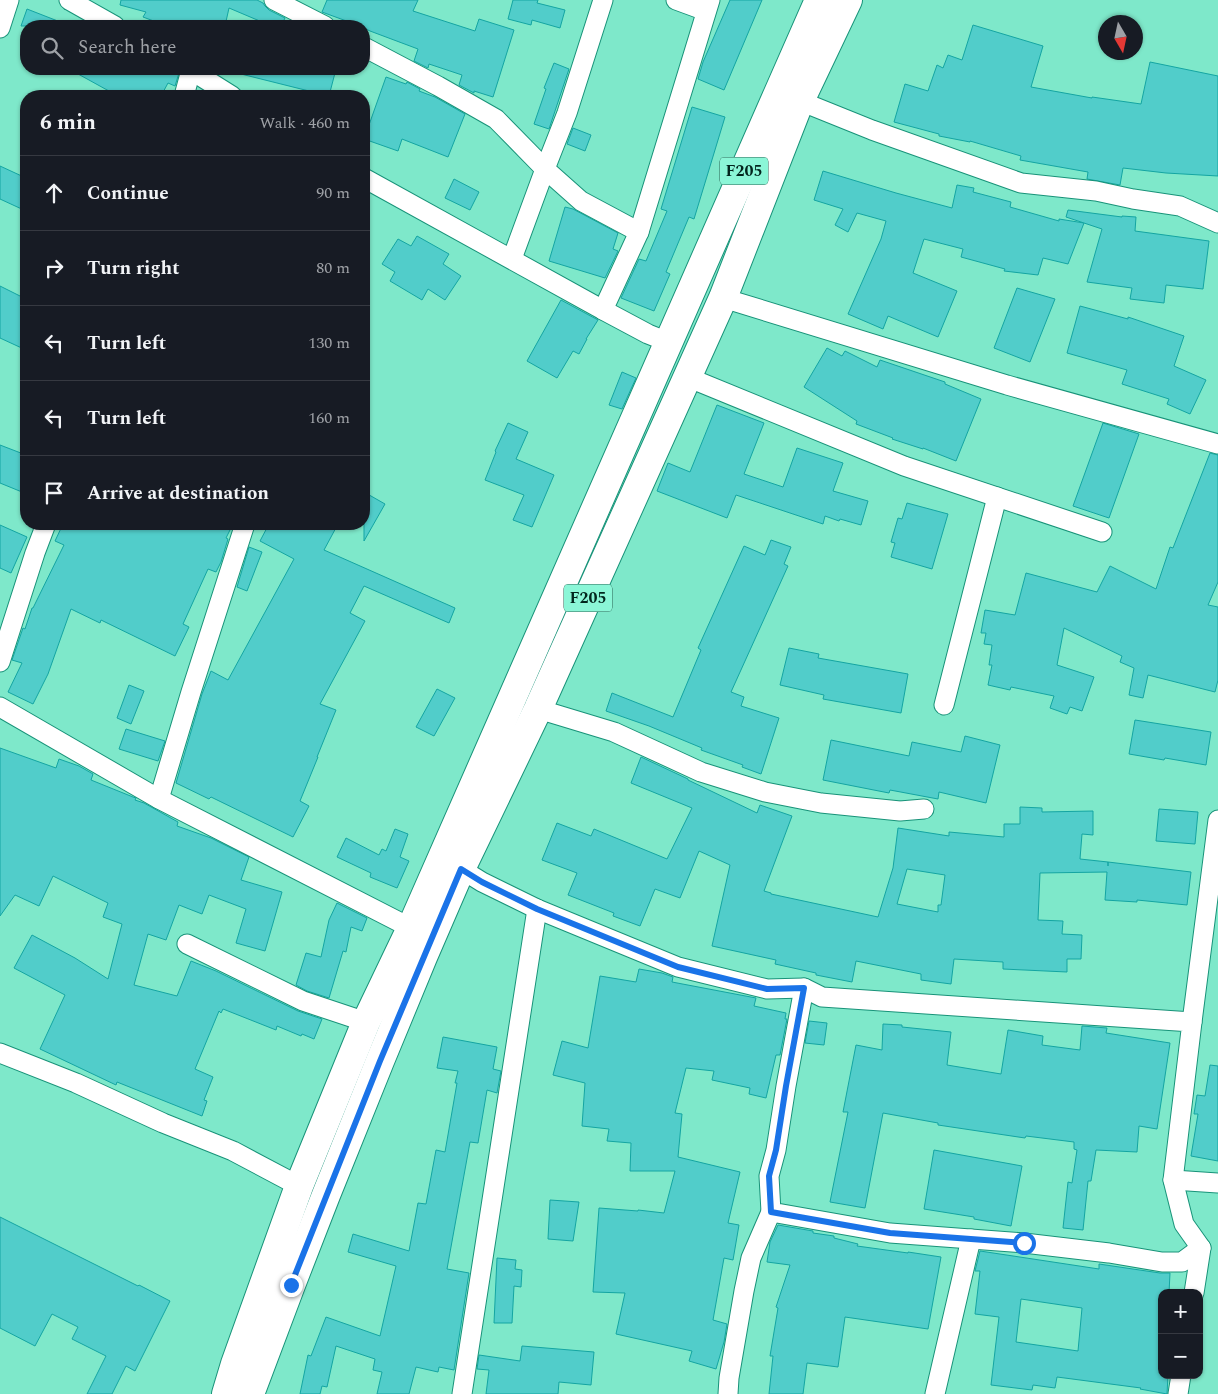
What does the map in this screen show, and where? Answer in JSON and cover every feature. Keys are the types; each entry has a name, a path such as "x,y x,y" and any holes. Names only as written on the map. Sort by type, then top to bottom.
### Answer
{"main road":[{"name":"F205","path":"226,1394 299,1186 366,1022 411,928 819,0"},
{"name":"F205","path":"250,1394 376,1070 461,869 538,709 723,298 800,101 848,0"}],"street":[{"path":"0,28 8,0"},
{"path":"69,0 104,20"},
{"path":"274,0 314,20"},
{"path":"513,256 567,113 603,0"},
{"path":"602,310 639,232 708,6 676,0"},
{"path":"370,49 496,119 545,169 581,201 639,232"},
{"path":"185,90 189,75"},
{"path":"199,75 223,90"},
{"path":"800,101 872,130 1021,184 1096,191 1180,206 1218,223"},
{"path":"370,181 602,310 648,334 668,342"},
{"path":"723,298 1007,385 1218,444"},
{"path":"687,377 904,466 1102,532"},
{"path":"944,706 997,497"},
{"path":"0,662 44,530"},
{"path":"159,799 190,692 242,530"},
{"path":"0,707 159,799 411,928"},
{"path":"538,709 614,732 702,772 765,792 821,803 900,812 924,809"},
{"path":"1195,1289 1202,1248 1184,1224 1173,1180 1218,820"},
{"path":"461,869 482,882 537,909 678,967 767,989 804,988 822,997 1192,1022"},
{"path":"462,1394 537,909"},
{"path":"187,944 303,1001 366,1022"},
{"path":"728,1394 737,1330 751,1258 771,1212 769,1176 776,1150 804,988"},
{"path":"0,1054 76,1082 163,1123 233,1151 299,1186"},
{"path":"1173,1180 1218,1184"},
{"path":"771,1212 890,1233 1024,1243 1109,1253 1162,1262 1182,1262 1202,1248"},
{"path":"935,1394 971,1239"},
{"path":"1178,1394 1180,1379"}],"building":[{"path":"121,0 257,0 263,3 269,10 285,18 284,20 257,20 229,8 226,20 151,20 143,17 146,12 120,5"},
{"path":"327,0 418,0 413,11 475,31 479,19 514,30 493,97 474,91 474,93 459,85 462,75 429,64 428,68 414,61 418,49 370,31 370,20 344,20 322,12"},
{"path":"513,0 538,0 537,3 565,10 560,28 532,20 531,25 508,19"},
{"path":"730,0 762,0 724,90 698,79 703,62"},
{"path":"27,9 55,20 23,20"},
{"path":"973,25 1043,46 1031,87 1092,98 1141,104 1150,62 1218,76 1218,176 1123,168 1120,185 1087,179 1088,172 1020,160 1021,156 970,141 939,136 939,134 894,122 905,84 928,91 937,65 943,68 948,55 962,60"},
{"path":"554,63 569,69 549,129 534,124 546,89 544,88"},
{"path":"80,75 178,75 175,86 168,83 164,90 107,90"},
{"path":"245,75 334,75 331,90 305,90"},
{"path":"386,77 406,84 407,82 420,89 419,91 435,97 465,114 448,157 402,139 398,151 370,141 370,122"},
{"path":"692,107 725,117 694,219 689,217 666,272 670,274 654,311 621,298 639,259 646,261 667,211 661,209"},
{"path":"573,128 591,135 585,151 567,144"},
{"path":"0,166 20,175 20,208 0,199"},
{"path":"823,171 952,208 957,185 974,188 973,192 1011,202 1010,207 1059,221 1059,219 1084,223 1068,264 1043,258 1038,275 1004,271 1005,269 961,257 963,249 924,239 913,273 957,291 938,337 888,316 883,329 848,314 881,239 886,221 857,213 848,232 835,225 843,209 814,200"},
{"path":"454,179 479,192 470,210 445,198"},
{"path":"565,207 573,209 618,233 613,249 618,251 605,278 549,261"},
{"path":"1068,210 1136,217 1135,231 1209,241 1203,289 1166,285 1164,303 1130,299 1132,288 1087,282 1102,229 1066,217"},
{"path":"417,236 449,254 443,264 461,276 445,300 428,289 422,300 390,281 395,272 382,264 398,239 411,246"},
{"path":"0,286 20,296 20,347 0,338"},
{"path":"1017,288 1055,299 1030,362 994,348"},
{"path":"561,300 598,320 579,354 573,351 557,378 527,361"},
{"path":"1080,306 1128,319 1128,317 1184,336 1174,366 1206,380 1190,414 1167,404 1169,399 1122,384 1127,370 1067,353"},
{"path":"827,348 842,356 845,351 877,367 880,360 945,382 945,384 981,399 956,461 923,448 892,439 856,424 857,421 804,387"},
{"path":"622,372 636,378 622,409 609,405"},
{"path":"717,405 764,423 744,474 783,487 797,448 843,463 833,491 868,501 861,525 825,516 823,524 736,495 727,518 657,491 668,463 690,472"},
{"path":"508,423 528,432 516,459 554,475 532,527 513,520 524,495 485,480 495,451"},
{"path":"1103,423 1139,434 1109,518 1073,506"},
{"path":"0,445 20,453 20,491 0,483"},
{"path":"1210,453 1218,455 1218,582 1208,605 1218,607 1218,680 1215,692 1148,675 1143,698 1129,695 1134,668 1120,662 1122,656 1064,628 1057,665 1094,677 1082,711 1070,707 1067,714 1050,708 1054,696 1011,687 1010,690 988,685 992,665 989,665 992,645 984,644 986,633 981,633 985,610 1015,615 1026,573 1097,592 1110,566 1156,589 1170,547 1173,548"},
{"path":"370,495 385,504 364,541 364,530 370,530"},
{"path":"907,503 948,514 932,569 891,557 895,543 891,542 898,518 902,519"},
{"path":"0,525 27,537 11,573 0,568"},
{"path":"60,530 230,530 226,538 228,539 221,562 216,572 208,569 183,624 189,627 175,656 101,620 100,623 71,609 48,674 33,704 8,692 22,663 12,660 32,608 64,545 55,541"},
{"path":"266,530 335,530 324,550 455,608 449,623 364,586 350,613 365,621 320,704 336,710 300,801 309,806 293,837 211,797 209,799 176,783 202,694 211,671 228,680 294,559 260,541"},
{"path":"771,540 791,547 784,564 788,566 731,692 744,697 741,706 779,718 761,774 742,767 743,765 701,750 702,748 649,726 606,711 612,693 673,717 701,650 698,648 744,546 765,555"},
{"path":"249,547 262,552 247,591 237,587"},
{"path":"789,648 819,654 818,658 908,674 901,713 823,699 824,695 780,685"},
{"path":"129,685 144,691 131,724 117,718"},
{"path":"437,689 455,698 434,736 416,727"},
{"path":"1135,720 1211,732 1206,765 1129,754"},
{"path":"126,729 165,741 158,761 119,749"},
{"path":"965,736 1000,745 986,803 939,792 938,799 890,790 889,793 823,780 831,740 909,756 912,742 961,752"},
{"path":"0,748 56,768 59,759 79,766 93,774 91,780 136,798 135,800 178,822 177,826 211,838 249,857 241,880 282,892 265,951 236,943 246,909 209,895 202,914 179,905 166,940 148,934 134,985 177,996 191,961 216,971 298,1011 322,1019 314,1039 277,1026 276,1030 223,1009 221,1013 219,1011 195,1069 213,1077 204,1100 207,1101 202,1116 117,1082 116,1085 40,1049 65,995 14,968 32,935 75,958 108,979 122,924 103,917 108,903 53,876 39,906 15,895 0,916"},
{"path":"641,757 757,813 760,805 792,816 764,891 771,894 878,917 893,868 898,828 949,836 949,832 1004,837 1004,824 1020,824 1020,807 1042,808 1042,812 1093,811 1093,835 1082,834 1080,859 1191,872 1187,905 1137,900 1137,902 1105,900 1107,872 1040,873 1038,920 1063,921 1062,934 1082,935 1081,959 1067,959 1067,972 1003,969 1003,962 954,959 951,984 921,980 921,974 856,961 852,982 816,975 816,973 775,964 776,960 712,946 730,865 699,851 680,898 655,889 640,926 613,916 614,913 568,895 577,873 542,860 557,823 591,836 594,829 667,859 692,808 631,783","holes":["907,869 945,875 941,905 938,905 938,912 897,904"]},
{"path":"1159,809 1198,812 1195,844 1156,841"},
{"path":"395,829 408,834 400,857 409,861 397,888 370,877 371,873 337,857 346,838 379,855 382,849 386,851"},
{"path":"337,903 367,918 362,931 351,927 346,952 343,951 329,998 307,991 296,985 306,953 321,957 329,920"},
{"path":"639,969 673,977 672,982 756,998 754,1006 786,1013 785,1019 787,1019 780,1055 776,1055 766,1098 749,1094 750,1088 712,1080 714,1071 686,1068 675,1113 682,1114 678,1157 740,1172 728,1223 739,1225 733,1260 724,1258 713,1320 727,1324 716,1369 689,1361 692,1351 616,1334 625,1293 593,1292 599,1208 664,1213 675,1171 630,1171 631,1143 607,1141 609,1129 582,1126 585,1083 553,1075 562,1041 588,1048 600,976 636,982"},
{"path":"809,1021 827,1023 824,1045 805,1043"},
{"path":"883,1024 951,1032 947,1065 1001,1074 1008,1030 1043,1036 1042,1045 1080,1050 1082,1026 1107,1028 1106,1033 1170,1043 1157,1129 1139,1126 1137,1152 1096,1150 1091,1181 1088,1181 1083,1230 1063,1228 1068,1182 1072,1183 1077,1150 1074,1149 1074,1142 1026,1136 1025,1138 938,1125 938,1123 883,1113 865,1208 830,1202 848,1112 843,1112 856,1045 882,1050"},
{"path":"443,1037 497,1047 493,1069 501,1071 497,1093 487,1090 478,1143 470,1142 447,1269 469,1273 454,1370 439,1367 438,1372 416,1367 409,1394 377,1394 382,1372 373,1370 375,1359 336,1346 327,1387 322,1386 320,1394 300,1394 308,1355 311,1356 326,1317 380,1336 396,1266 348,1252 353,1234 409,1251 418,1203 426,1204 436,1150 445,1152 457,1083 455,1083 458,1071 437,1068"},
{"path":"1210,1065 1218,1066 1218,1161 1191,1156 1198,1114 1194,1114 1197,1095 1205,1096"},
{"path":"934,1150 1022,1166 1011,1226 974,1219 974,1217 924,1209"},
{"path":"550,1200 579,1202 573,1241 548,1239"},
{"path":"0,1217 170,1301 135,1371 126,1366 112,1394 87,1394 106,1356 72,1339 78,1327 52,1314 35,1346 0,1328"},
{"path":"778,1225 834,1236 834,1238 858,1244 857,1246 941,1257 928,1329 845,1317 838,1367 807,1363 803,1394 769,1394 773,1356 770,1356 778,1308 776,1307 790,1265 767,1262 770,1242"},
{"path":"980,1251 1099,1269 1099,1264 1170,1273 1169,1289 1158,1289 1158,1379 1168,1379 1167,1394 1141,1388 1057,1377 1055,1388 1033,1385 1032,1390 991,1385 999,1317 975,1314 980,1271 975,1271","holes":["1021,1299 1082,1308 1078,1351 1016,1342"]},
{"path":"497,1258 516,1260 515,1269 522,1270 521,1287 514,1286 512,1323 494,1323"},
{"path":"522,1346 594,1352 591,1385 559,1382 558,1394 486,1394 489,1370 477,1369 479,1355 520,1361"}],"route":[{"path":"291,1285 380,1061 461,869 482,882 537,909 678,967 767,989 804,988 776,1150 769,1176 771,1212 890,1233 1024,1243"}]}
